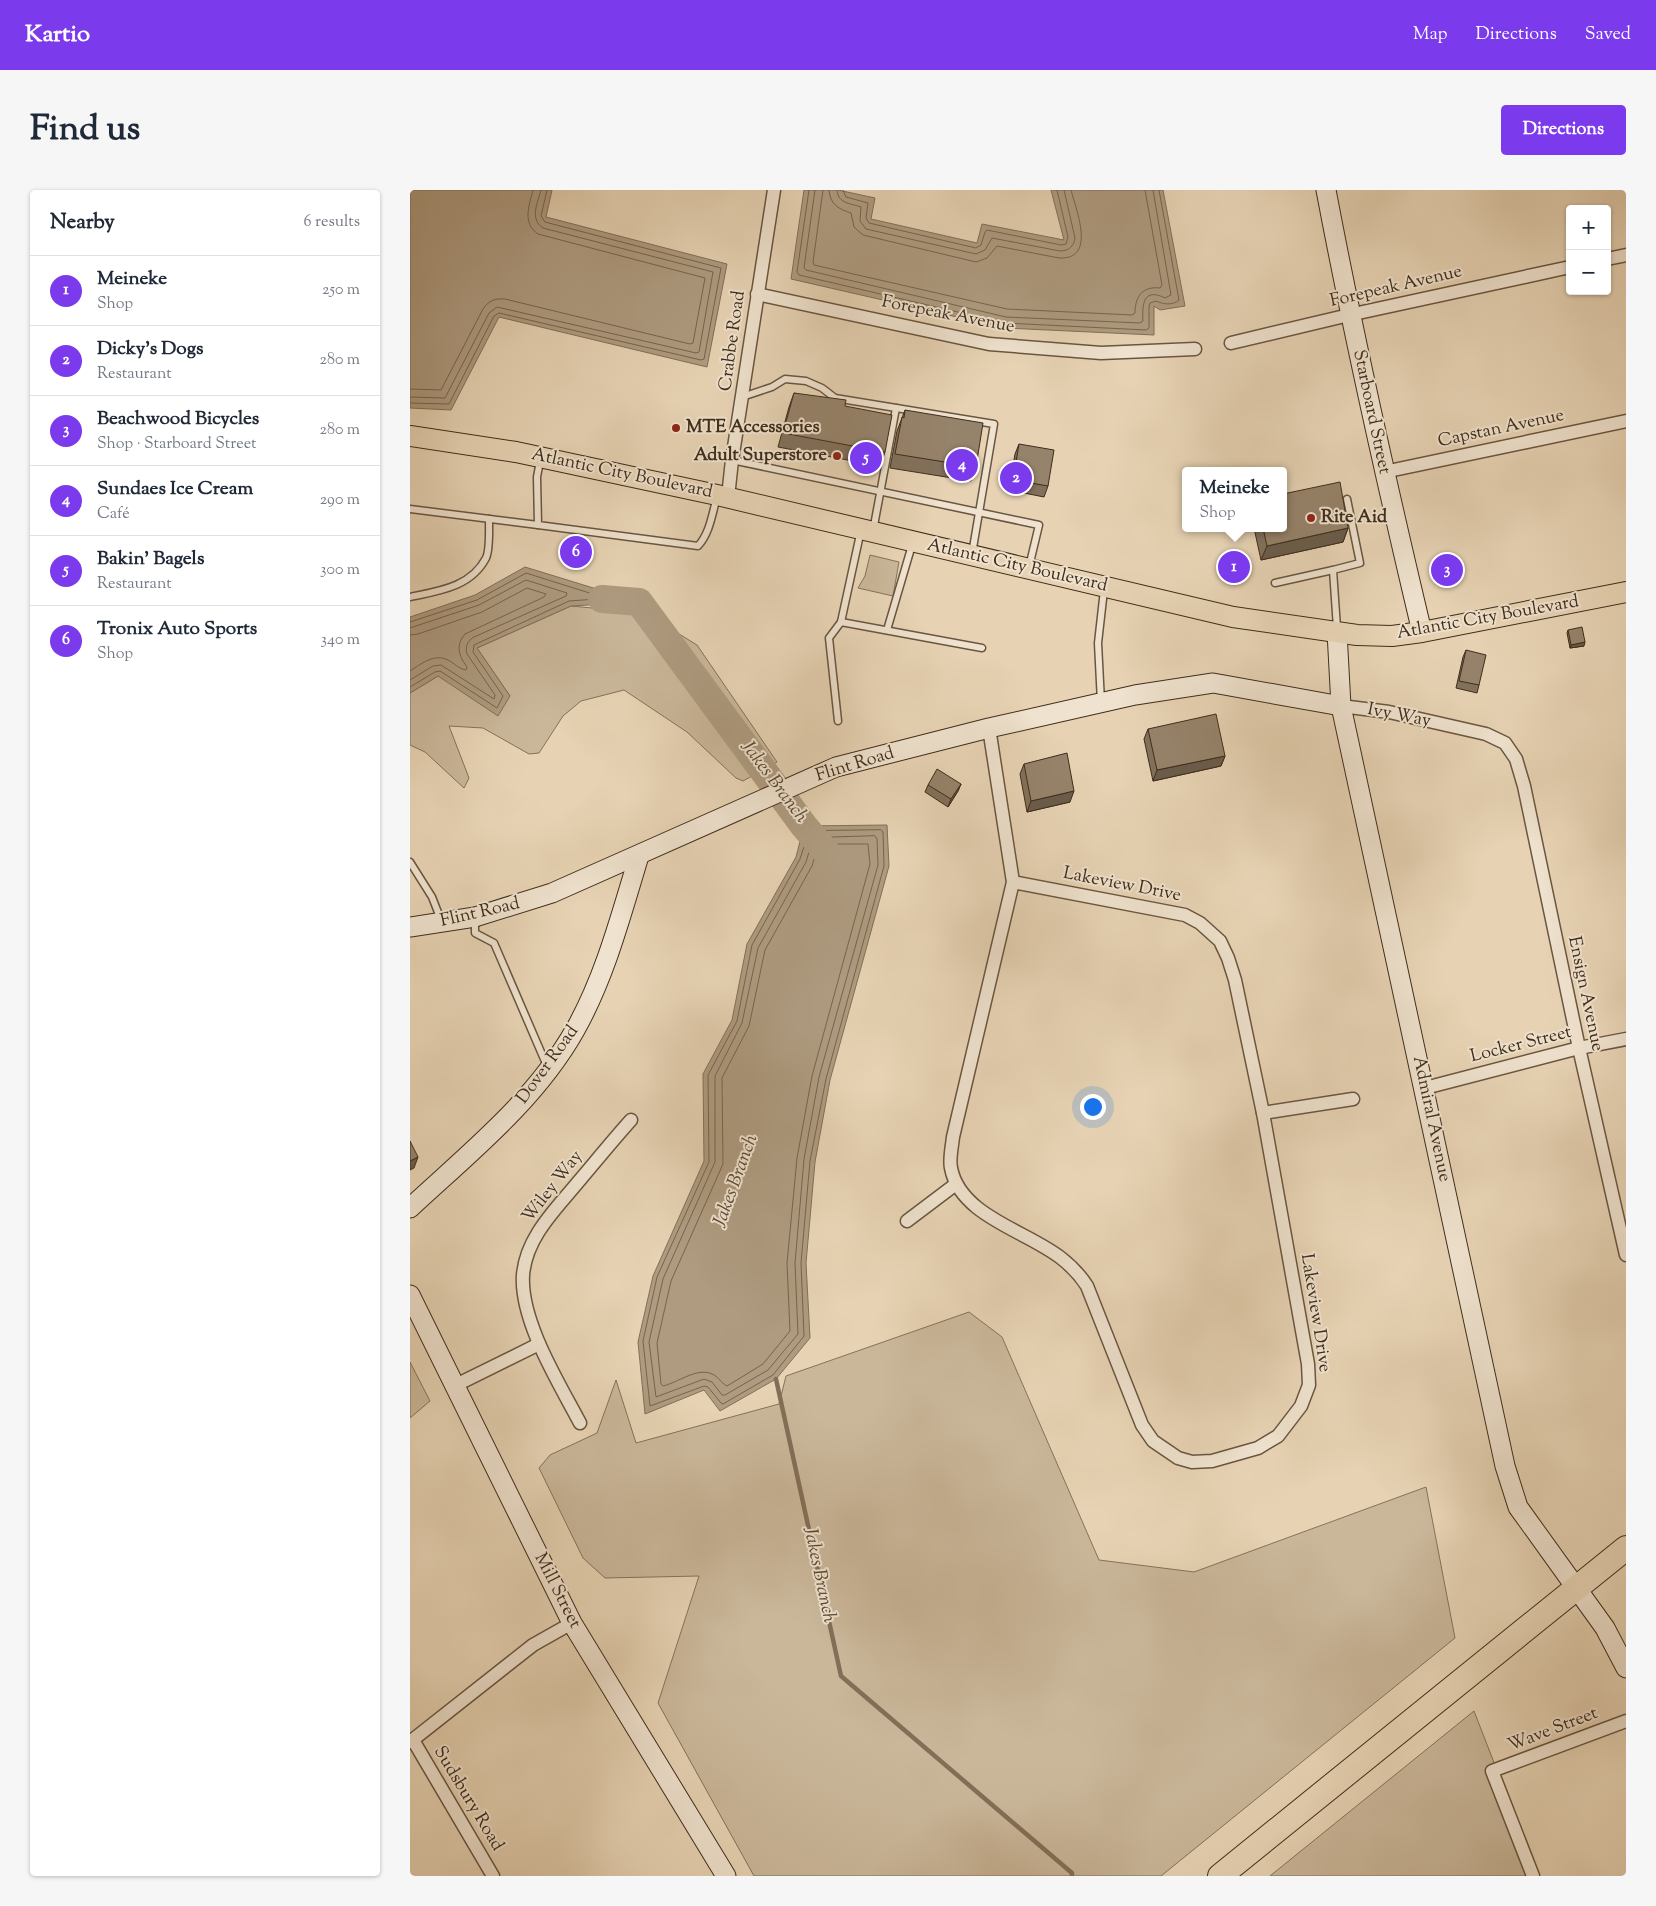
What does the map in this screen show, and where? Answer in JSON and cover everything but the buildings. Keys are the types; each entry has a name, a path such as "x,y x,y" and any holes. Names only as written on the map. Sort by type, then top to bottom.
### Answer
{"highway":[{"path":"1220,1876 1626,1548"}],"main road":[{"name":"Atlantic City Boulevard","path":"410,436 540,457 722,496 1233,616 1357,635 1392,636 1422,632 1626,592"}],"street":[{"name":"Crabbe Road","path":"722,496 732,460 774,190"},
{"name":"Starboard Street","path":"1326,190 1349,315 1422,632"},
{"path":"1611,258 1626,255"},
{"name":"Forepeak Avenue","path":"1231,343 1566,268"},
{"name":"Forepeak Avenue","path":"757,294 989,344 1101,353 1195,349"},
{"name":"Capstan Avenue","path":"1384,472 1626,421"},
{"name":"Admiral Avenue","path":"1337,632 1341,706 1425,1088 1505,1466 1518,1507 1605,1628 1626,1668"},
{"name":"Flint Road","path":"410,927 474,917 552,893 836,767 988,728 1182,686 1213,683 1291,696"},
{"name":"Ivy Way","path":"1291,696 1341,706 1399,714 1486,734 1505,743"},
{"name":"Lakeview Drive","path":"988,728 1013,882 953,1137 950,1166 956,1184 963,1194 990,1217 1060,1257 1087,1286 1142,1425 1153,1441 1178,1458 1192,1462 1212,1461 1258,1448 1278,1436 1301,1406 1309,1385 1308,1364 1263,1113 1231,965 1220,941 1200,923 1185,915 1013,882"},
{"name":"Ensign Avenue","path":"1505,743 1516,758 1524,786 1579,1048 1626,1255"},
{"name":"Dover Road","path":"410,1208 516,1109 549,1069 575,1030 595,986 613,939 638,856"},
{"name":"Locker Street","path":"1425,1088 1579,1048 1626,1040"},
{"path":"1263,1113 1353,1099"},
{"name":"Wiley Way","path":"580,1423 539,1344 526,1305 523,1275 529,1250 542,1225 631,1120"},
{"path":"907,1221 956,1184"},
{"name":"Mill Street","path":"410,1295 572,1622 726,1876"},
{"path":"454,1386 539,1344"},
{"path":"411,1741 533,1645 572,1622"},
{"name":"Wave Street","path":"1533,1876 1492,1771 1626,1721"},
{"name":"Sudsbury Road","path":"411,1741 493,1876"}],"lane":[{"path":"742,397 772,387 785,379 806,381 822,388 835,398 994,424 972,555"},
{"path":"838,721 829,638 841,622 867,530 880,493 896,408"},
{"path":"538,525 537,477 540,457"},
{"path":"732,460 880,493 1039,525 1029,568"},
{"path":"410,509 698,546 704,540 722,496"},
{"path":"1275,583 1360,563 1347,499"},
{"path":"410,597 451,588 470,579 487,557 489,519"},
{"path":"887,630 913,541"},
{"path":"1333,570 1337,632"},
{"path":"1101,703 1098,643 1104,586"},
{"path":"841,622 982,648"},
{"path":"410,862 432,897 442,923"},
{"path":"474,917 475,933 494,942 549,1069"}],"shaded area":[{"path":"870,555 899,562 893,596 858,588 865,576"},
{"path":"571,606 645,613 697,645 777,762 743,781 736,778 687,732 624,690 581,701 563,716 539,753 529,754 483,728 449,726 469,778 464,788 425,752 410,745 410,693 438,676 510,696 477,648"},
{"path":"969,1312 1002,1337 1099,1560 1194,1572 1426,1487 1455,1638 1161,1876 754,1876 658,1703 699,1576 605,1578 583,1558 539,1468 550,1455 597,1433 616,1380 636,1443 779,1404 786,1376"},
{"path":"410,1362 430,1401 410,1418"},
{"path":"1474,1711 1538,1876 1270,1876"}],"water":[{"path":"410,190 552,190 546,217 727,264 707,367 499,317 451,410 410,408"},
{"path":"804,190 838,190 875,198 871,219 977,243 982,224 1064,240 1051,190 1163,190 1185,306 1160,310 1154,306 1154,335 1005,328 791,279"},
{"path":"525,567 639,602 571,606 477,648 510,696 498,716 438,676 410,693 410,617 475,595"},
{"path":"887,825 889,866 830,1080 815,1162 806,1263 810,1338 776,1379 720,1411 704,1390 645,1414 638,1342 653,1276 704,1161 703,1074 732,1020 747,944 796,857 804,826"}],"waterway":[{"name":"Jakes Branch","path":"602,599 639,602 804,826 828,854"},
{"name":"Jakes Branch","path":"776,1379 841,1676 1072,1873 1072,1876"}],"place":[{"name":"MTE Accessories","path":"676,428"},
{"name":"Adult Superstore","path":"837,456"},
{"name":"Bakin' Bagels","path":"866,458"},
{"name":"Sundaes Ice Cream","path":"962,465"},
{"name":"Dicky's Dogs","path":"1016,478"},
{"name":"Rite Aid","path":"1311,518"},
{"name":"Tronix Auto Sports","path":"576,552"},
{"name":"Meineke","path":"1234,567"},
{"name":"Beachwood Bicycles","path":"1447,570"}]}
